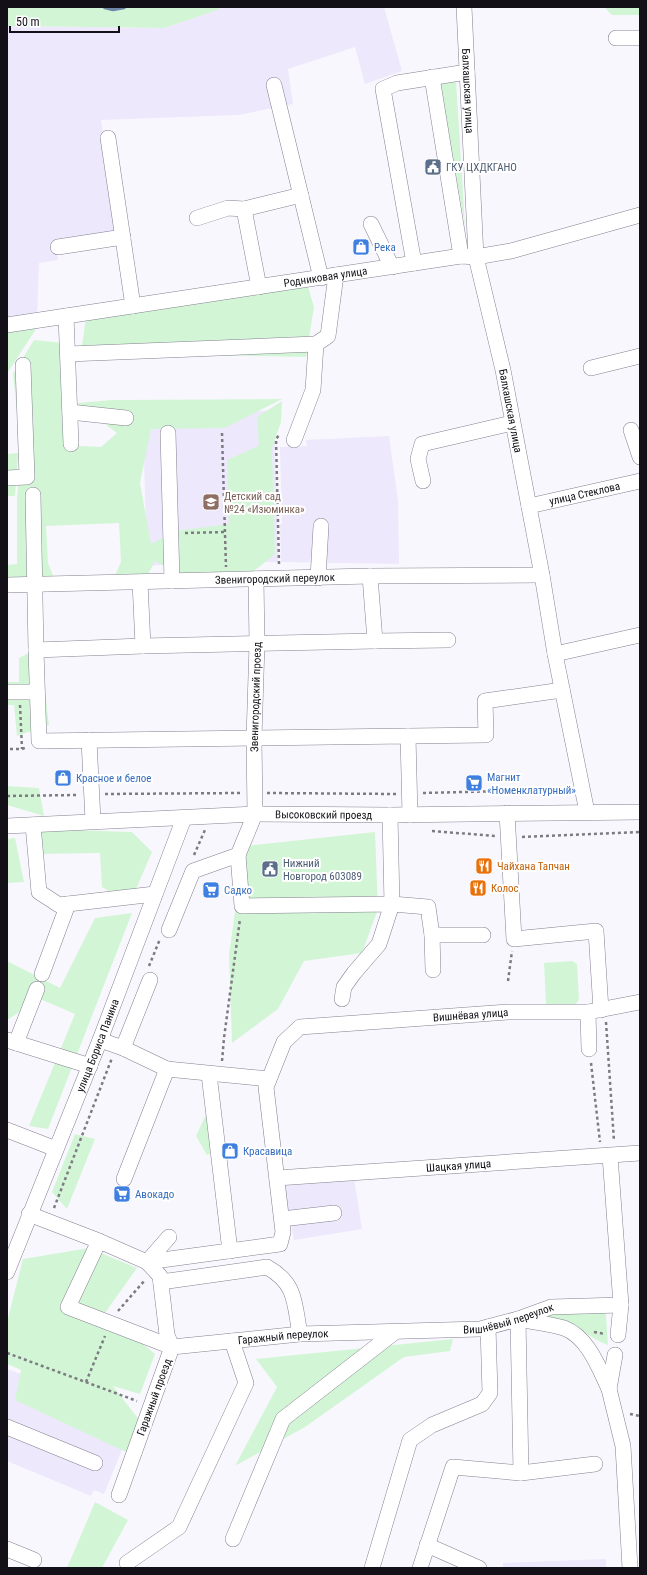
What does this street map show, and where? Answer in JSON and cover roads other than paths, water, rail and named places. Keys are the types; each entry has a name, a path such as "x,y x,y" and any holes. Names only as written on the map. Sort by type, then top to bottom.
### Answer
{"street":[{"name":"Балхашская улица","path":"464,7 467,72 469,257 503,370 542,574 555,654 586,812"},
{"path":"616,38 640,38"},
{"path":"414,263 383,89 397,82 467,72"},
{"path":"432,77 469,257"},
{"path":"274,85 321,278"},
{"path":"108,138 133,306"},
{"path":"197,218 228,208 244,209 301,195"},
{"path":"244,209 259,287"},
{"name":"Родниковая улица","path":"7,325 414,263 511,251 640,215"},
{"path":"371,224 392,267"},
{"path":"58,247 122,237"},
{"path":"68,354 316,344 328,336 336,275"},
{"path":"66,316 71,444"},
{"path":"287,437 313,390 316,344"},
{"path":"591,368 640,356"},
{"path":"7,478 27,477 23,365"},
{"path":"70,412 126,418"},
{"path":"423,481 418,459 422,444 512,423"},
{"path":"631,430 640,457"},
{"path":"168,434 172,582"},
{"name":"улица Стеклова","path":"529,506 640,481"},
{"path":"33,495 39,741 486,735 485,701 562,690"},
{"path":"318,578 320,526"},
{"name":"Звенигородский переулок","path":"7,585 370,576 542,574"},
{"path":"370,576 375,641"},
{"name":"Звенигородский проезд","path":"255,814 254,738 257,644 256,579"},
{"path":"140,582 143,646"},
{"path":"555,654 640,635"},
{"path":"36,650 143,646 448,640"},
{"path":"7,692 38,692"},
{"path":"408,736 410,815"},
{"path":"89,740 94,821"},
{"name":"Высоковский проезд","path":"7,826 255,814 410,815 640,812"},
{"path":"507,813 514,939 596,932 598,1010 589,1049"},
{"path":"255,814 238,855 242,906 392,904 428,907 432,935 433,970"},
{"path":"342,999 344,987 379,944 392,904 390,815"},
{"name":"улица Бориса Панина","path":"7,1272 29,1214 90,1066 184,818"},
{"path":"33,825 40,892 59,905 155,894"},
{"path":"169,930 193,871 238,855"},
{"path":"42,974 68,904"},
{"path":"432,935 483,935"},
{"path":"123,1048 150,980"},
{"path":"36,989 12,1042 90,1066"},
{"name":"Вишнёвая улица","path":"269,1079 284,1042 300,1027 508,1012 598,1010 640,1002"},
{"path":"100,1040 123,1048 167,1069 269,1079 266,1087 283,1232 280,1244 147,1262"},
{"path":"124,1179 167,1069"},
{"path":"215,1074 230,1251"},
{"path":"7,1130 56,1149"},
{"name":"Шацкая улица","path":"277,1178 640,1153"},
{"path":"609,1156 621,1305 618,1336"},
{"path":"282,1219 334,1213"},
{"name":"Гаражный проезд","path":"29,1214 147,1262 160,1276 167,1335 172,1347 119,1495"},
{"path":"147,1262 169,1237"},
{"path":"98,1241 68,1308 172,1347"},
{"path":"257,1247 267,1268"},
{"path":"161,1282 267,1268 279,1274 291,1290 300,1334"},
{"name":"Вишнёвый переулок","path":"395,1332 480,1329 518,1319 551,1307 621,1305"},
{"path":"521,1473 518,1319 564,1328 578,1336 589,1350 610,1389 623,1446 630,1568"},
{"path":"372,1568 410,1440 432,1425 482,1404 490,1393 488,1327"},
{"path":"234,1538 283,1419 395,1332"},
{"name":"Гаражный переулок","path":"172,1347 300,1334 395,1332"},
{"path":"128,1563 179,1527 246,1383 232,1341"},
{"path":"610,1389 615,1355"},
{"path":"7,1427 95,1463"},
{"path":"420,1568 453,1467 521,1473 595,1464"},
{"path":"427,1545 480,1568"},
{"path":"7,1549 34,1560"}],"waterway":[{"path":"105,7 113,9 124,7"}],"place":[{"name":"ГКУ ЦХДКГАНО","path":"433,167"},
{"name":"Река","path":"361,247"},
{"name":"Детский сад №24 «Изюминка»","path":"211,502"},
{"name":"Красное и белое","path":"63,778"},
{"name":"Магнит «Номенклатурный»","path":"474,783"},
{"name":"Чайхана Тапчан","path":"484,866"},
{"name":"Нижний Новгород 603089","path":"270,869"},
{"name":"Колос","path":"478,888"},
{"name":"Садко","path":"211,890"},
{"name":"Красавица","path":"230,1151"},
{"name":"Авокадо","path":"122,1194"}]}
